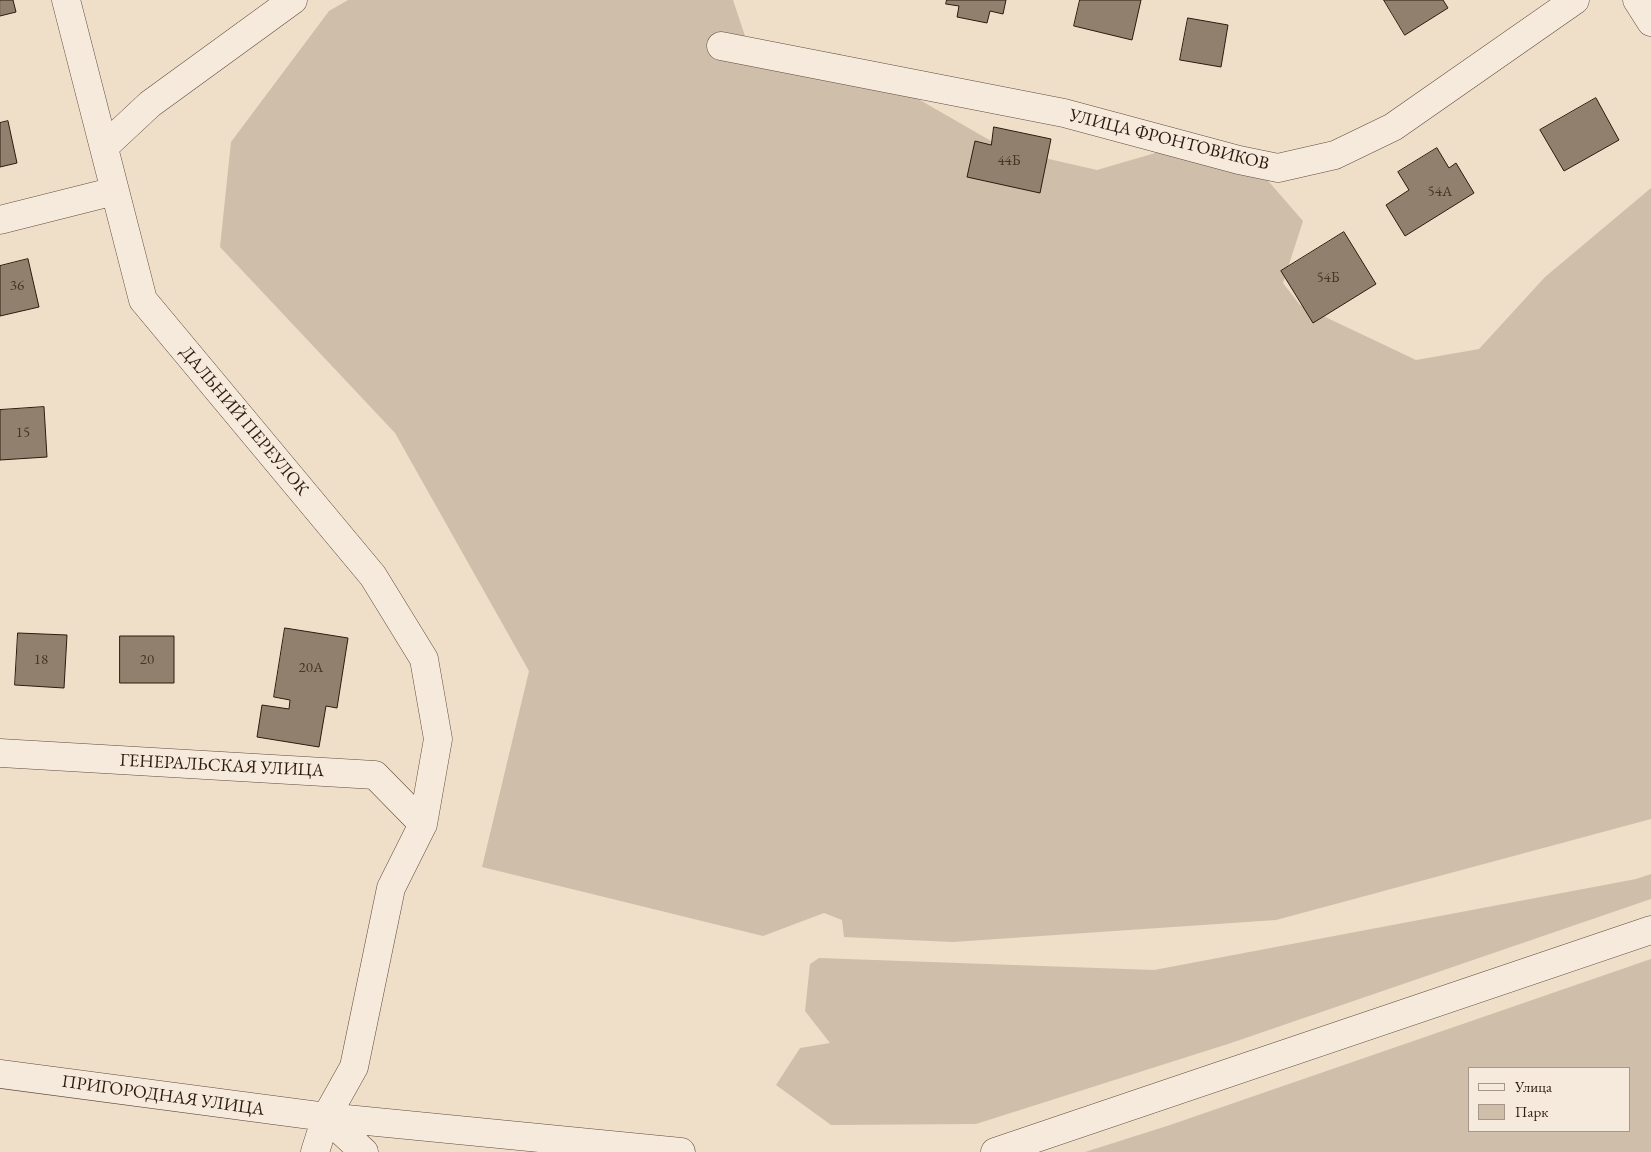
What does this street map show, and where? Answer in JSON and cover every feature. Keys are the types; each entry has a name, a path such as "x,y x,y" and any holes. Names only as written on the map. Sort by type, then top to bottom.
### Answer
{"street":[{"name":"ДАЛЬНИЙ ПЕРЕУЛОК","path":"66,0 143,300 373,576 424,660 438,739 423,824 391,888 354,1067 326,1117 315,1152"},
{"path":"104,147 150,104 293,0"},
{"name":"УЛИЦА ФРОНТОВИКОВ","path":"721,46 1064,113 1238,160 1278,168 1335,155 1392,127 1575,0"},
{"path":"1638,0 1651,22"},
{"path":"0,220 115,191"},
{"name":"ГЕНЕРАЛЬСКАЯ УЛИЦА","path":"0,753 374,775 423,824"},
{"path":"995,1152 1651,930"},
{"name":"ПРИГОРОДНАЯ УЛИЦА","path":"0,1074 326,1117 681,1152"},
{"path":"326,1117 364,1152"}],"green space":[{"path":"348,0 733,0 747,42 840,54 1005,149 1097,170 1210,137 1250,160 1303,221 1283,283 1300,305 1416,360 1479,349 1545,277 1651,188 1651,819 1276,920 953,942 844,937 842,920 824,913 763,936 482,867 529,671 395,433 220,247 231,142 329,11"},
{"path":"1651,874 1651,899 1231,1043 976,1124 831,1125 776,1085 800,1048 830,1043 805,1011 810,964 819,958 1154,970 1636,879"},
{"path":"1651,959 1651,1152 1085,1152 1170,1125"}],"building":[{"path":"0,0 13,0 16,12 0,16"},
{"path":"947,0 1006,0 1003,14 990,11 987,23 957,17 959,6 946,4"},
{"path":"1080,0 1141,0 1132,40 1074,26"},
{"path":"1384,0 1443,0 1448,8 1405,35"},
{"path":"1188,18 1228,25 1221,67 1180,60"},
{"path":"1596,98 1619,140 1564,171 1540,130"},
{"path":"8,121 17,163 0,167 0,123"},
{"path":"994,127 1051,139 1040,193 967,177 975,141 991,145"},
{"path":"1437,148 1449,168 1456,163 1474,193 1405,236 1386,205 1409,190 1398,172"},
{"path":"1344,232 1376,284 1313,323 1281,271"},
{"path":"28,259 39,307 0,316 0,266"},
{"path":"44,407 47,457 0,460 0,410"},
{"path":"285,628 348,638 337,708 326,706 319,747 257,737 262,705 289,709 290,700 274,697"},
{"path":"18,633 67,635 64,688 15,685"},
{"path":"120,636 174,636 174,683 120,683"}]}
